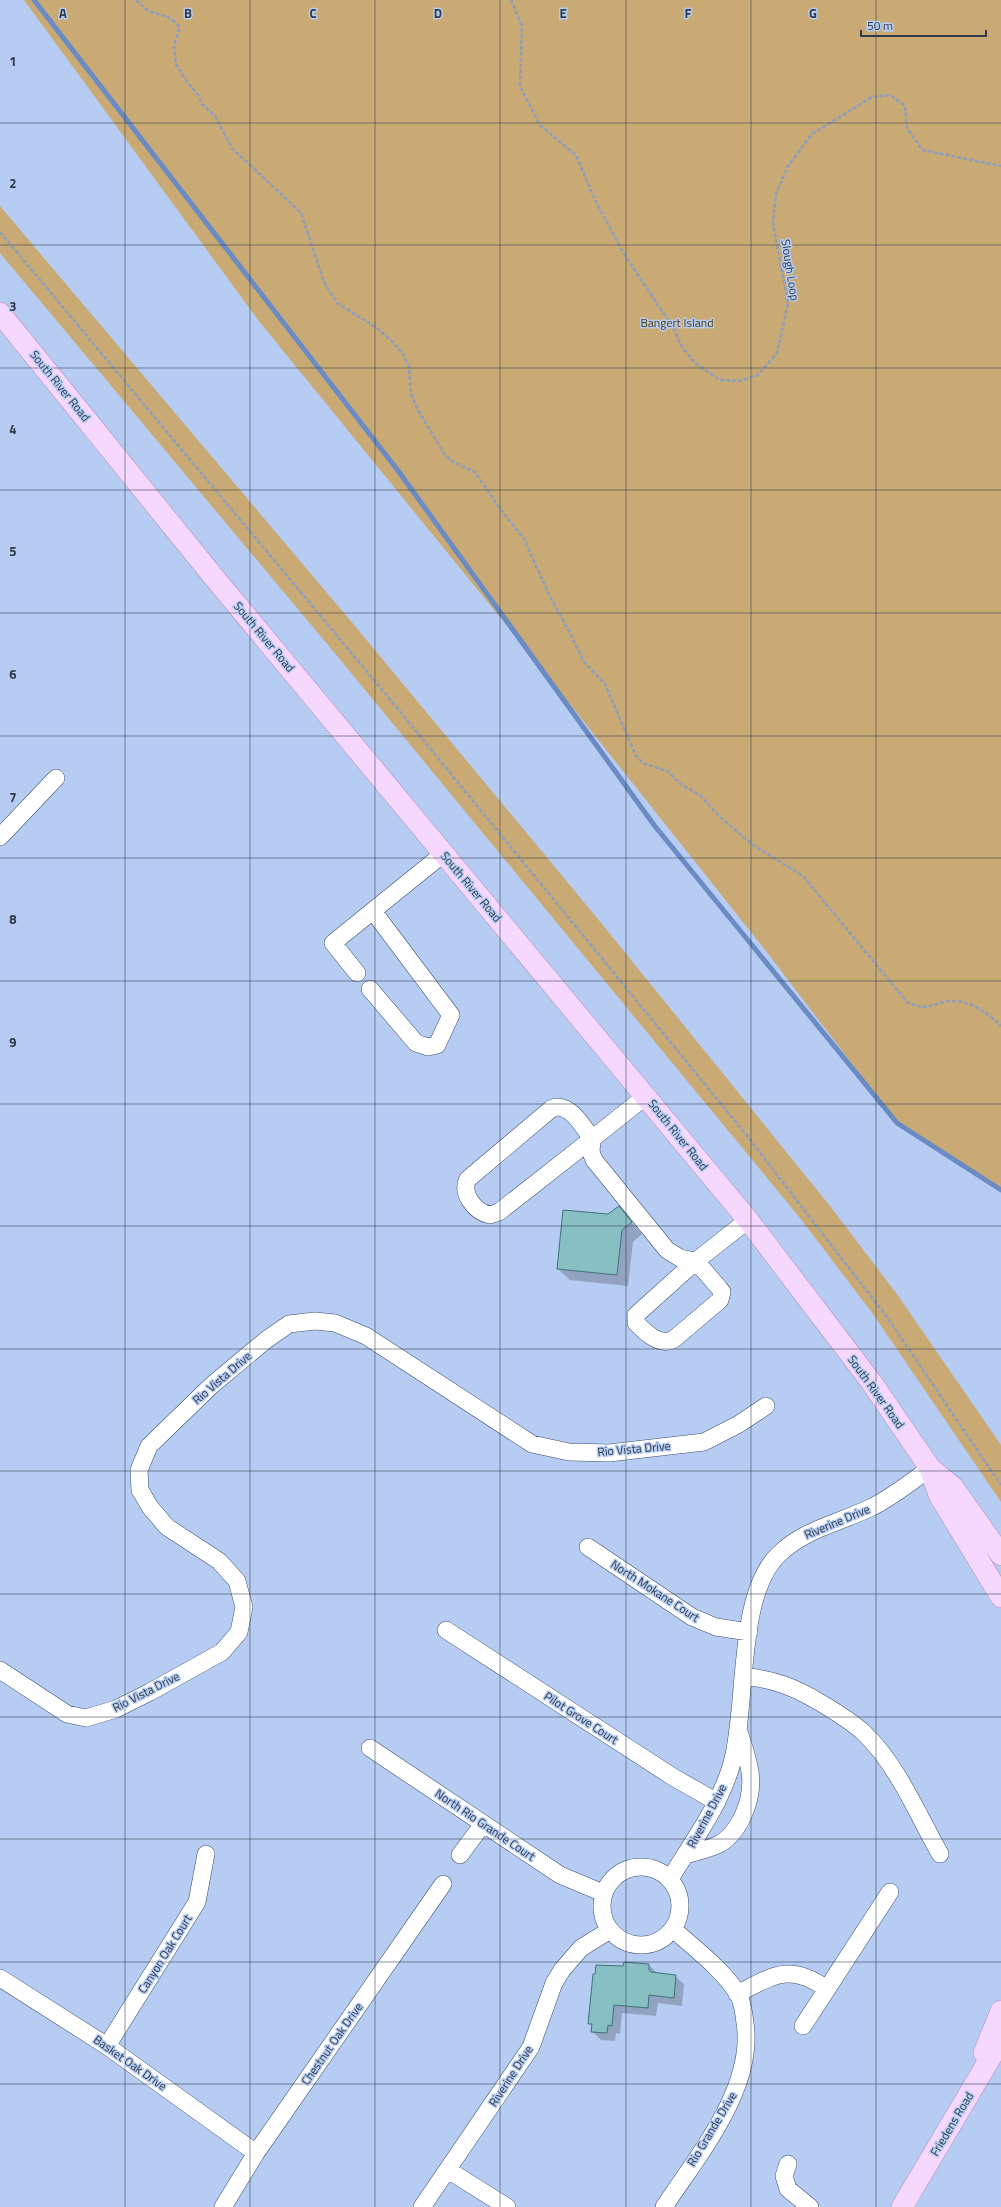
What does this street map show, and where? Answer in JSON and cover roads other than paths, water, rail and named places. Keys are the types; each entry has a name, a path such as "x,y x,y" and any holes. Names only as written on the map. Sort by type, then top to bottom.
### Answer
{"main road":[{"name":"South River Road","path":"2,320 748,1220 872,1383 930,1468 939,1495 999,1590"},
{"name":"South River Road","path":"930,1468 953,1487 1001,1556"},
{"path":"963,2105 1001,2011"},
{"name":"Friedens Road","path":"902,2207 1001,2040"}],"street":[{"path":"0,837 56,778"},
{"path":"357,973 333,943 444,854"},
{"path":"370,989 416,1044 428,1047 437,1045 451,1015 372,911"},
{"path":"646,1096 592,1139 495,1214 484,1214 466,1194 466,1183 473,1173 551,1109 565,1108 592,1139 591,1152 594,1160 667,1250 680,1258 696,1261 722,1292 720,1300 670,1342 660,1341 636,1323 636,1315 696,1261 748,1220"},
{"name":"Rio Vista Drive","path":"0,1670 66,1714 86,1718 116,1709 222,1652 239,1632 244,1607 237,1581 219,1561 167,1527 150,1507 140,1490 139,1470 149,1446 212,1385 266,1340 289,1324 315,1321 334,1323 366,1336 532,1444 569,1452 609,1453 704,1442 739,1424 766,1406"},
{"name":"Riverine Drive","path":"670,1880 717,1802 732,1764 739,1730 754,1598 763,1575 779,1553 806,1534 876,1505 930,1468"},
{"name":"North Mokane Court","path":"588,1547 692,1617 716,1627 749,1632"},
{"name":"Pilot Grove Court","path":"446,1630 673,1777 717,1802"},
{"path":"744,1676 767,1679 797,1689 840,1715 864,1734 891,1766 940,1854"},
{"name":"Riverine Drive","path":"686,1855 721,1844 733,1833 743,1816 751,1794 751,1774 739,1730"},
{"name":"North Rio Grande Court","path":"370,1748 560,1875 603,1893"},
{"path":"460,1855 484,1824"},
{"name":"Canyon Oak Court","path":"107,2046 197,1902 206,1854"},
{"path":"633,1867 653,1869 662,1873 670,1880 677,1894 679,1905 678,1916 673,1929 660,1940 642,1945 626,1942 610,1930 602,1914 603,1893 615,1876 633,1867"},
{"name":"Chestnut Oak Drive","path":"223,2207 256,2153 443,1884"},
{"path":"803,2026 890,1892"},
{"name":"Rio Grande Drive","path":"664,2207 729,2105 738,2085 744,2066 746,2030 744,2012 737,1994 720,1973 673,1929"},
{"name":"Riverine Drive","path":"422,2207 531,2047 554,1983 562,1970 582,1948 610,1930"},
{"path":"737,1994 770,1977 789,1973 808,1977 827,1989"},
{"name":"Basket Oak Drive","path":"0,1978 107,2046 256,2153"},
{"path":"788,2164 784,2176 788,2189 810,2207"},
{"path":"448,2170 507,2207"}],"waterway":[{"path":"34,0 399,472 654,825 897,1123 1001,1190"}],"park label":[{"name":"Bangert Island","path":"677,323"}]}
